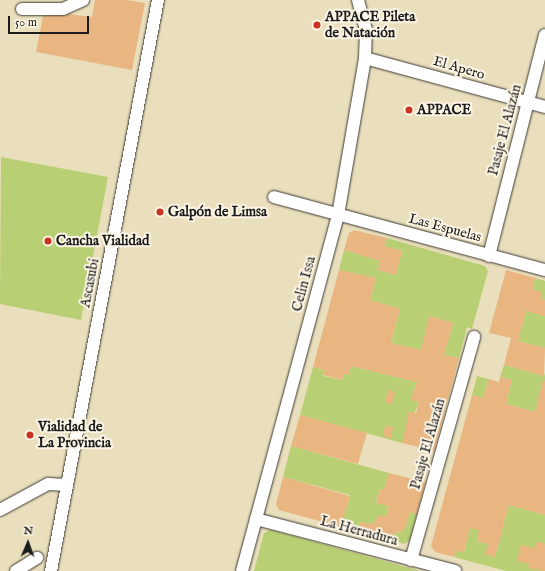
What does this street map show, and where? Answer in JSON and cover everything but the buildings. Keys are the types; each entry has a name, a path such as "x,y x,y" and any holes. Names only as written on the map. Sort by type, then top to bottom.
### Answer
{"street":[{"path":"22,9 63,9 83,0"},
{"name":"Celin Issa","path":"242,571 338,215 365,58 366,30 358,0"},
{"name":"Ascasubi","path":"51,571 154,1"},
{"name":"Pasaje El Alazán","path":"489,256 545,35"},
{"name":"El Apero","path":"365,58 545,107"},
{"name":"Las Espuelas","path":"274,197 545,270"},
{"name":"Pasaje El Alazán","path":"410,560 474,337"},
{"path":"0,510 48,484 67,486"},
{"name":"La Herradura","path":"256,519 455,571"},
{"path":"16,571 37,558"}],"green space":[{"name":"Cancha Vialidad","path":"1,157 108,177 81,320 0,304"},
{"path":"387,238 485,266 488,271 472,329 467,327 459,358 444,355 453,323 430,316 421,350 391,343 400,309 370,300 376,278 339,270 344,250 380,261 378,270 396,275 402,251 384,246"},
{"path":"535,278 545,281 545,300 541,299 542,292 532,289"},
{"path":"526,311 545,316 545,348 518,341"},
{"path":"504,365 544,376 545,373 545,381 543,381 535,412 506,404 512,380 500,377"},
{"path":"351,366 417,382 411,400 419,402 402,443 300,415 313,367 325,370 323,376 342,380 344,374 349,375"},
{"path":"477,376 489,379 483,398 472,395"},
{"path":"291,446 389,473 384,490 380,489 376,502 389,506 386,517 379,515 373,524 360,522 357,531 341,527 350,495 283,477"},
{"path":"509,505 545,515 545,571 506,571 454,557 456,551 464,552 470,528 479,530 477,541 488,544 486,555 495,557"},
{"path":"410,512 417,514 410,540 404,544 393,540 395,532 401,533"},
{"path":"270,530 420,571 254,571 264,533"}],"place":[{"name":"APPACE Pileta de Natación","path":"317,25"},
{"name":"APPACE","path":"409,110"},
{"name":"Galpón de Limsa","path":"160,212"},
{"name":"Cancha Vialidad","path":"48,241"},
{"name":"Vialidad de La Provincia","path":"30,435"}]}
